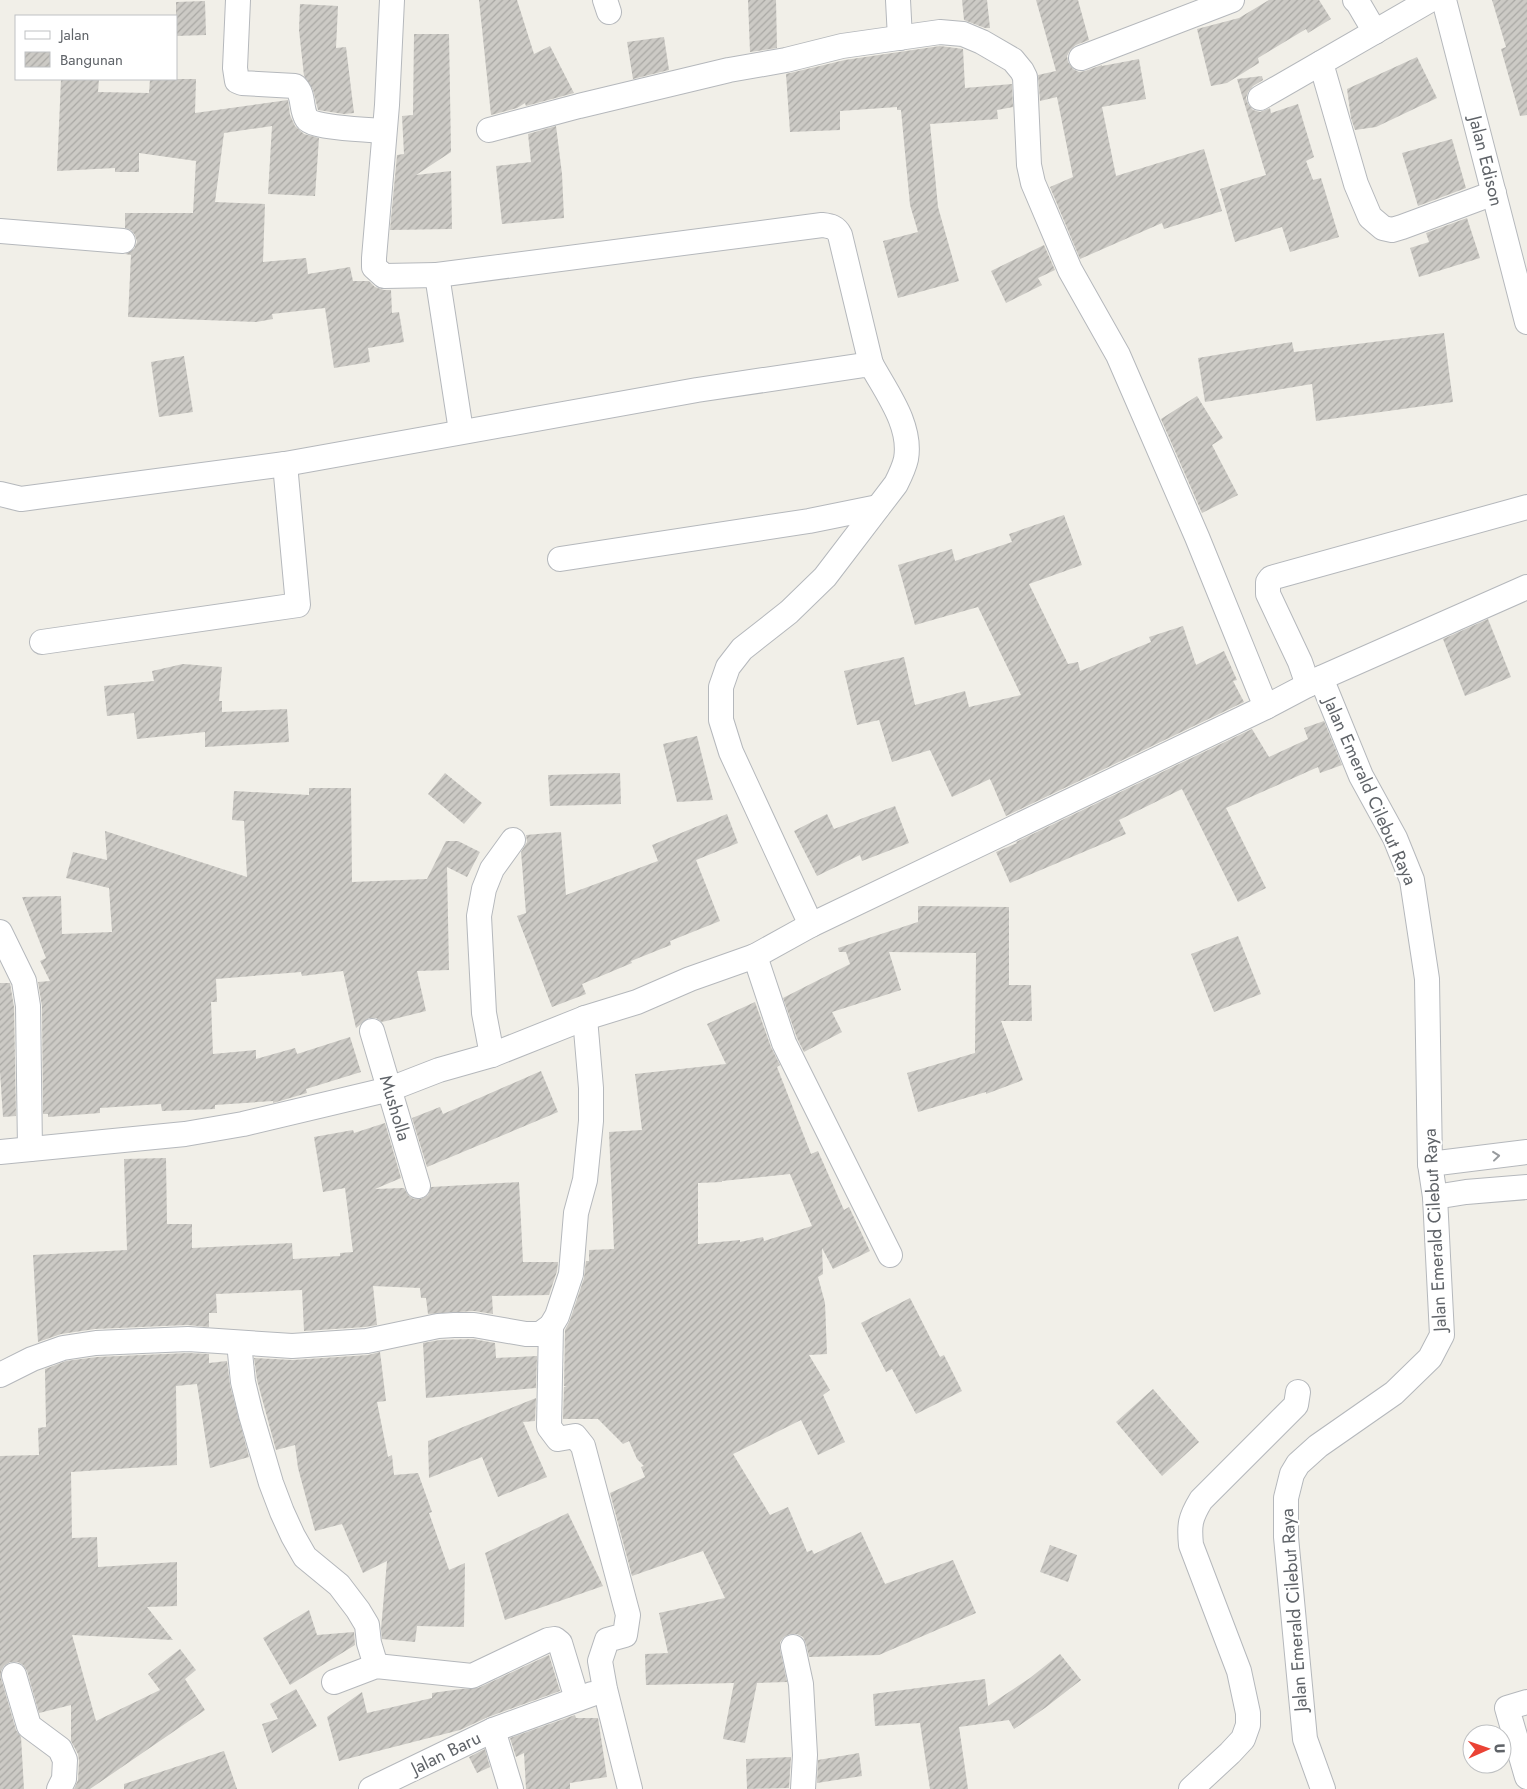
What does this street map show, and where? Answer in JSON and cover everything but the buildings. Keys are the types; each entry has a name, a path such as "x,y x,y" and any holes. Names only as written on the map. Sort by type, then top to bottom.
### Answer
{"street":[{"path":"238,0 235,68 237,81 242,83 295,86 300,90 304,113 310,122 322,126 384,131"},
{"path":"392,0 374,258 374,267 384,276 437,275 822,225 837,229 840,235 871,364 899,415 905,430 907,444 903,471 896,484 825,577 789,612 742,649 728,666 721,687 721,720 731,752 810,925"},
{"path":"898,0 900,38"},
{"path":"1081,58 1232,0"},
{"path":"1355,0 1375,32"},
{"path":"1260,98 1430,0"},
{"name":"Jalan Edison","path":"1444,0 1527,322"},
{"path":"490,130 579,106 729,70 786,60 842,46 940,32 963,34 982,42 1013,60 1025,76 1029,165 1033,183 1070,270 1118,355 1197,537 1266,707"},
{"path":"1321,63 1356,184 1370,217 1383,228 1392,230 1402,227 1494,193"},
{"path":"0,231 123,241"},
{"path":"437,275 461,432"},
{"path":"0,494 21,499 285,464 697,390 871,364"},
{"path":"42,642 298,604 285,464"},
{"path":"560,559 809,521 878,507"},
{"name":"Jalan Emerald Cilebut Raya","path":"1322,1789 1305,1739 1286,1537 1286,1498 1292,1474 1298,1464 1318,1446 1394,1393 1430,1358 1442,1335 1434,1197 1430,1164 1427,979 1412,880 1394,838 1315,682 1300,662 1268,594 1268,582 1270,578 1527,507"},
{"path":"0,1152 185,1134 243,1124 390,1089 439,1070 492,1055 585,1018 637,1002 690,979 755,956 810,925 1315,682 1527,587"},
{"path":"492,1055 484,1013 479,916 484,889 492,869 513,840"},
{"path":"0,932 24,981 28,1006 30,1149"},
{"path":"755,956 784,1043 890,1255"},
{"path":"0,1375 32,1359 63,1348 96,1343 172,1339 292,1346 367,1341 446,1325 474,1325 526,1334 540,1334 551,1326 557,1316 571,1274 576,1214 585,1180 589,1146 591,1088 585,1018"},
{"name":"Musholla","path":"372,1031 418,1186"},
{"path":"1430,1164 1527,1152"},
{"path":"1434,1197 1466,1192 1527,1187"},
{"path":"551,1326 549,1427 558,1439 574,1436 583,1446 628,1615 626,1635 607,1640 600,1661 605,1689 630,1789"},
{"path":"239,1343 251,1415 282,1512 305,1557 340,1586 358,1610 367,1626 369,1643 376,1666"},
{"path":"1191,1789 1243,1739 1248,1725 1248,1713 1239,1672 1191,1545 1189,1526 1192,1515 1201,1500 1296,1405 1298,1392"},
{"path":"334,1682 376,1666 472,1676 548,1640 555,1639 560,1643 577,1699"},
{"path":"793,1647 802,1693 803,1789"},
{"path":"14,1675 29,1726 60,1749 65,1760 64,1779 59,1789"},
{"name":"Jalan Baru","path":"371,1789 493,1730 605,1689"},
{"path":"1527,1702 1507,1708 1527,1777"},
{"path":"493,1730 511,1789"}]}
